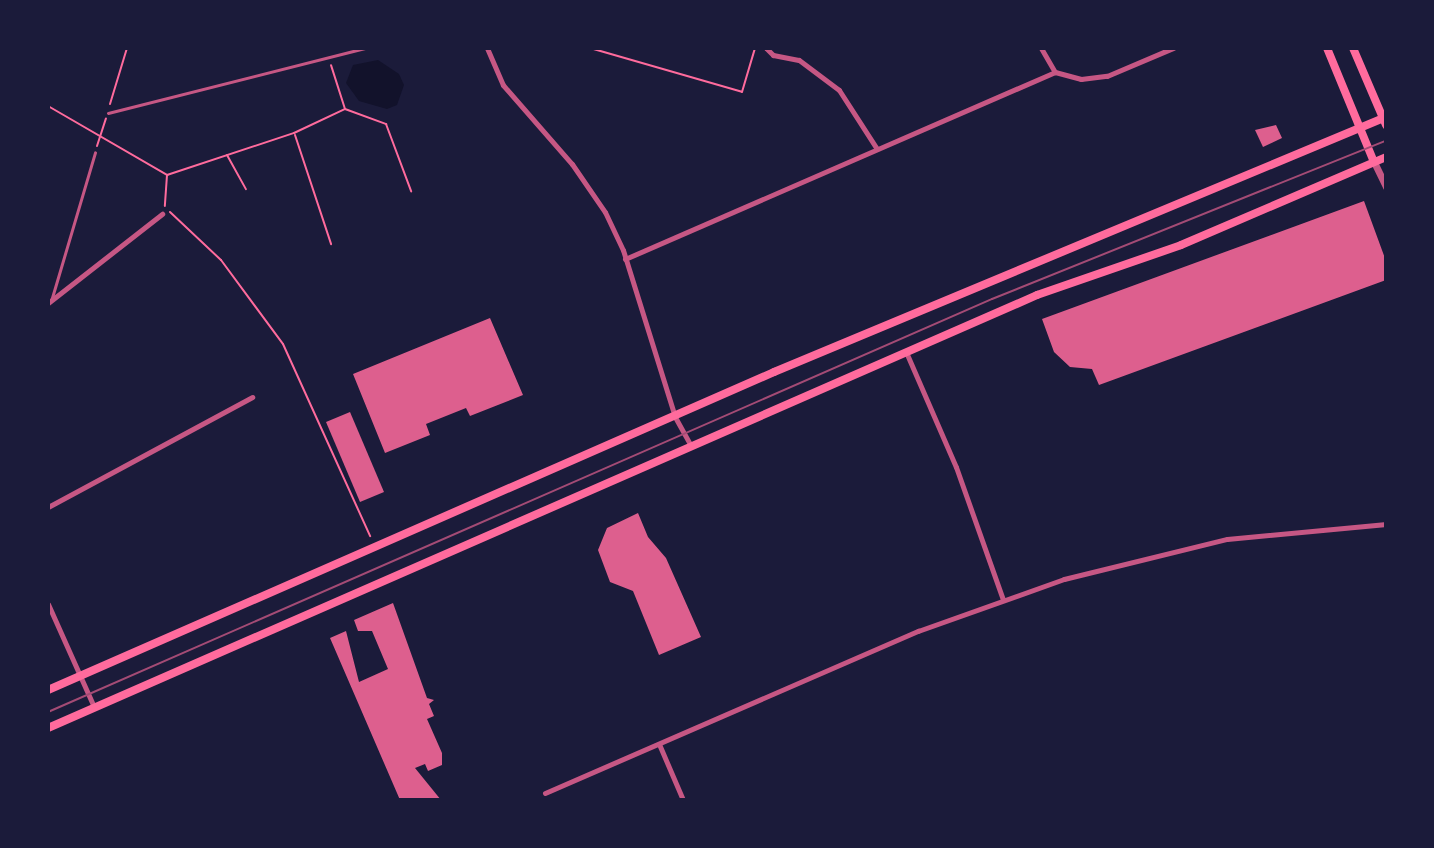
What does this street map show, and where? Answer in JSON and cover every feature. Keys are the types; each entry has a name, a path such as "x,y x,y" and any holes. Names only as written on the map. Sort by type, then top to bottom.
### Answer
{"main road":[{"path":"1327,48 1374,162"},
{"path":"48,690 675,417 1359,128 1385,120 1353,48"},
{"path":"48,728 1037,295 1181,245 1386,157"}],"street":[{"path":"487,48 503,85 590,189 625,259 675,417 692,446"},
{"path":"766,48 773,55 788,51 839,90 877,149"},
{"path":"1041,48 1055,72"},
{"path":"625,259 1055,72 1081,79 1107,76 1173,48"},
{"path":"1374,162 1386,187"},
{"path":"49,302 163,211"},
{"path":"906,352 956,467 1003,600"},
{"path":"48,507 252,397"},
{"path":"545,793 918,631 1003,600 1166,550 1257,535 1386,524"},
{"path":"48,604 94,708"},
{"path":"659,744 683,800"}],"lane":[{"path":"108,113 365,48"},
{"path":"49,302 95,152"}],"path":[{"path":"99,138 127,48"},
{"path":"590,48 742,92 755,48"},
{"path":"328,56 345,109"},
{"path":"48,106 99,138 108,137 167,175"},
{"path":"167,175 294,133 345,109 386,124 411,191"},
{"path":"294,133 331,244"},
{"path":"226,154 246,189"},
{"path":"167,175 163,211 221,260 283,344 371,537"}],"shaded area":[{"path":"378,60 399,74 404,85 397,105 387,109 359,101 346,83 353,65"}],"building":[{"path":"1276,125 1282,138 1263,147 1255,130"},
{"path":"1364,201 1386,261 1386,280 1099,385 1092,369 1070,367 1054,352 1042,319"},
{"path":"490,318 523,395 470,416 466,408 426,424 430,435 385,453 353,374"},
{"path":"350,412 384,492 360,502 326,422"},
{"path":"638,513 648,537 666,558 701,637 659,655 633,591 610,582 598,550 607,528"},
{"path":"393,603 427,698 434,700 429,704 434,716 427,719 442,753 442,765 428,771 425,764 415,768 441,800 400,800 330,638 346,631 359,682 388,669 372,631 358,631 354,620"}],"tram line":[{"path":"48,712 992,299 1386,141"}]}
